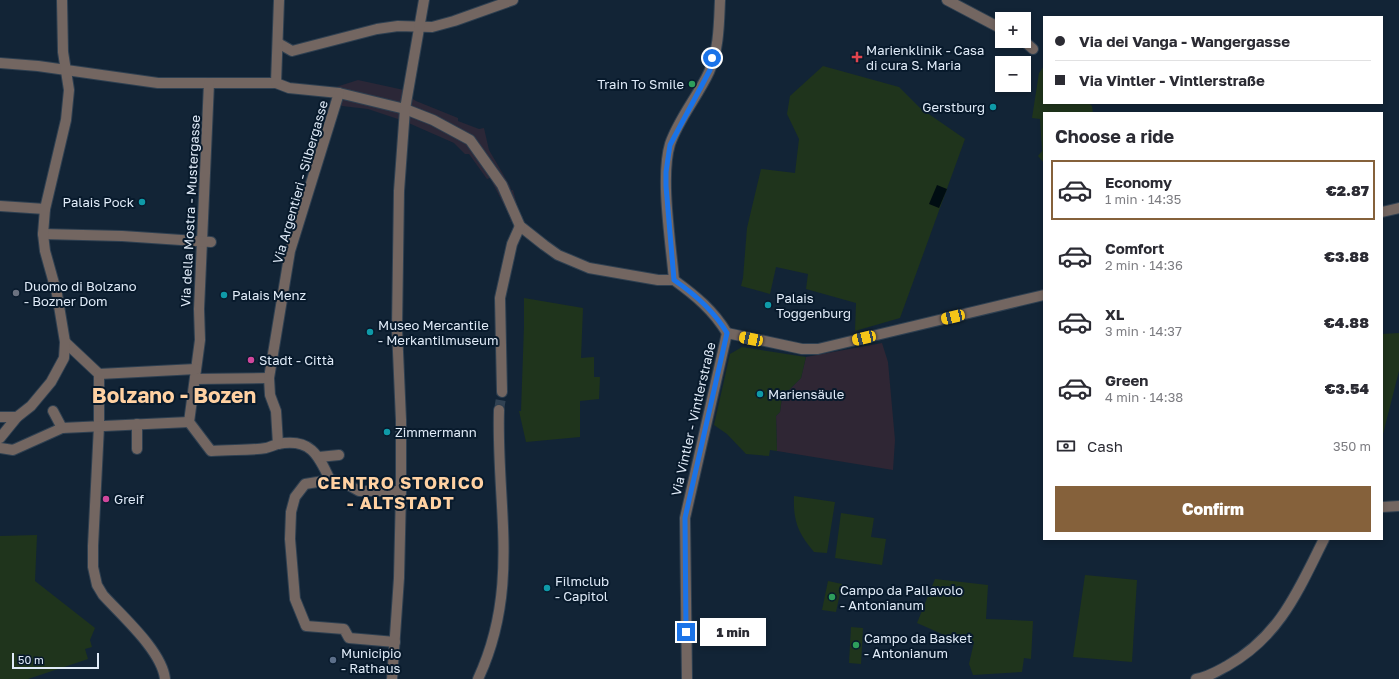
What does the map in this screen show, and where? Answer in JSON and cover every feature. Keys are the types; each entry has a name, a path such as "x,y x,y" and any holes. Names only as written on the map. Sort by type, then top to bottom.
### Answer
{"street":[{"path":"0,438 17,417 31,406 51,382 64,358 65,342 57,294 45,251 43,234 45,209 66,120 69,90 63,52 62,0"},
{"path":"276,83 279,0"},
{"path":"392,679 399,578 400,491 397,234 405,109 424,0"},
{"path":"278,44 292,51 377,28 398,26 432,27 514,0"},
{"path":"674,280 666,186 666,172 670,145 710,70 719,33 720,0"},
{"path":"947,0 995,26"},
{"path":"0,63 66,70 158,83 276,83 289,88 339,93 405,109 433,120 470,140 502,184 520,226 558,255 589,268 658,280 674,280 717,316 727,333 802,349 818,349 1043,295"},
{"name":"Via della Mostra - Mustergasse","path":"189,422 200,340 199,309 207,242 209,83"},
{"name":"Via Argentieri - Silbergasse","path":"278,444 276,411 270,395 269,378 290,251 339,93"},
{"path":"0,206 45,209"},
{"path":"1383,212 1399,208"},
{"path":"502,392 500,298 512,244 520,226"},
{"path":"43,234 122,236 207,242"},
{"name":"Via Vintler - Vintlerstraße","path":"687,679 685,518 694,470 727,333"},
{"path":"65,342 99,374 195,374 211,380 269,378"},
{"path":"99,374 99,426 92,546 96,585 103,595 154,651 162,666 165,679"},
{"path":"478,679 486,663 496,629 504,584 499,410"},
{"path":"53,411 62,428"},
{"path":"0,417 17,417"},
{"path":"0,448 13,450 62,428 189,422 211,451 266,448 278,444 299,443 312,449 319,457 330,480"},
{"path":"137,424 137,449"},
{"path":"319,457 339,455"},
{"path":"395,642 349,638 344,629 306,626 296,599 290,539 291,512 295,497 305,484 330,480 343,482 359,491 400,491"},
{"path":"1383,507 1399,506"},
{"path":"1196,679 1207,677 1245,656 1267,635 1289,607 1323,540"}],"shaded area":[{"path":"358,80 404,90 407,95 416,101 458,118 458,121 479,129 484,128 489,150 511,190 513,190 519,212 523,217 509,222 511,220 490,178 487,179 469,154 465,154 454,143 404,121 368,109 342,106 334,92 336,87"},
{"path":"937,185 947,189 939,208 929,204"},
{"path":"882,343 888,362 895,440 893,470 777,451 776,416 780,412 782,397 801,378 806,357"}],"green space":[{"path":"823,66 899,87 920,108 965,139 900,318 855,331 856,303 806,289 808,274 776,267 770,294 741,286 747,228 761,169 795,173 799,139 787,114 790,96"},
{"path":"1043,67 1043,104 1090,104 1092,106 1093,112 1043,112 1043,162 1038,156 1042,151 1040,119 1032,118 1039,73"},
{"path":"524,298 583,308 581,358 594,357 594,377 600,377 599,399 580,401 580,437 526,442 519,411 521,411"},
{"path":"1399,333 1399,371 1383,434 1383,334"},
{"path":"742,347 806,357 801,378 782,397 780,412 776,416 777,451 770,450 769,456 746,454 727,434 714,425 730,354"},
{"path":"794,496 835,502 827,553 814,552 800,533 794,513"},
{"path":"841,513 874,518 871,537 886,539 882,565 835,558"},
{"path":"37,535 35,581 95,628 90,640 92,647 85,649 88,659 28,679 0,679 0,536"},
{"path":"1085,575 1137,580 1132,662 1073,657"},
{"path":"935,579 988,585 986,619 1033,621 1031,659 1024,658 1022,672 973,675 969,664 974,642 942,634 917,623"},
{"name":"Campo da Pallavolo - Antonianum","path":"828,581 842,584 836,612 822,610"},
{"name":"Campo da Basket - Antonianum","path":"851,627 863,628 861,664 849,663"}],"tunnel":[{"path":"499,410 502,392"}],"place":[{"name":"Marienklinik - Casa di cura S. Maria","path":"857,57"},
{"name":"Train To Smile","path":"692,84"},
{"name":"Gerstburg","path":"993,107"},
{"name":"Palais Pock","path":"142,202"},
{"name":"Duomo di Bolzano - Bozner Dom","path":"16,293"},
{"name":"Palais Menz","path":"224,295"},
{"name":"Palais Toggenburg","path":"768,305"},
{"name":"Museo Mercantile - Merkantilmuseum","path":"370,332"},
{"name":"Stadt - Città","path":"251,360"},
{"name":"Mariensäule","path":"760,394"},
{"name":"Zimmermann","path":"387,432"},
{"name":"Greif","path":"106,499"},
{"name":"Filmclub - Capitol","path":"547,588"},
{"name":"Campo da Pallavolo - Antonianum","path":"832,597"},
{"name":"Campo da Basket - Antonianum","path":"856,645"},
{"name":"Municipio - Rathaus","path":"333,660"}],"district":[{"name":"Bolzano - Bozen","path":"174,396"},
{"name":"CENTRO STORICO - ALTSTADT","path":"401,493"}],"route":[{"path":"686,632 685,518 687,501 727,333 717,316 693,294 674,280 666,172 670,145 675,133 710,70 712,58"}]}
